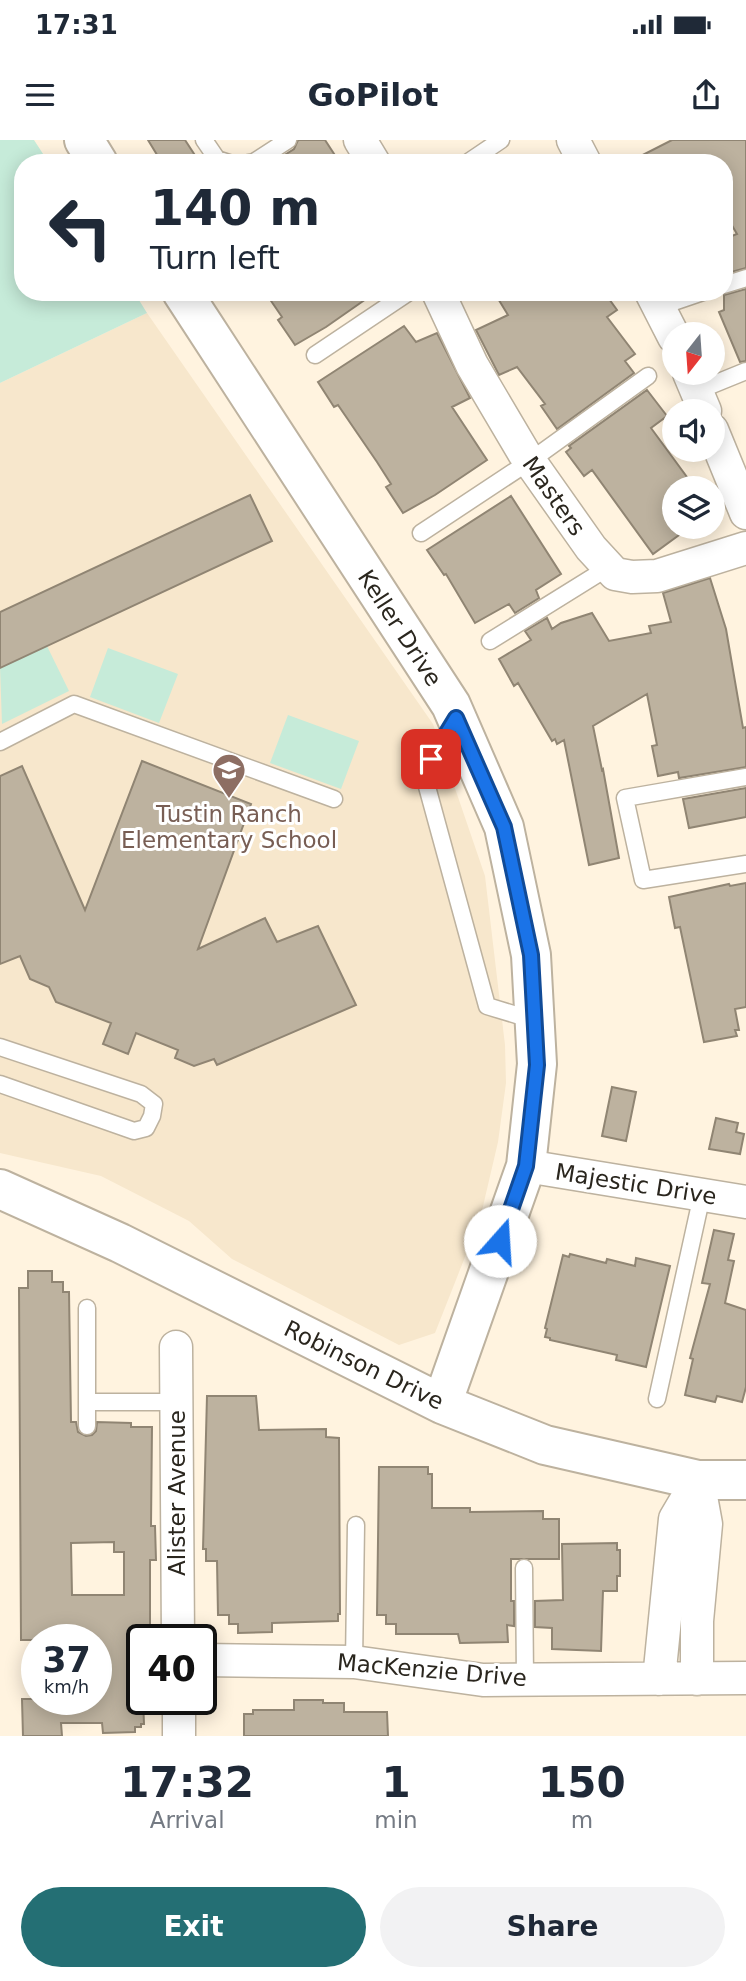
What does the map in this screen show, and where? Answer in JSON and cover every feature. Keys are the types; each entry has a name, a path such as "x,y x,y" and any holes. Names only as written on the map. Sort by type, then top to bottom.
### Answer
{"street":[{"name":"Keller Drive","path":"188,301 451,705 504,827 531,955 537,1065 526,1166 442,1404"},
{"name":"Masters","path":"442,301 472,365 530,461 591,548 609,567"},
{"path":"656,301 666,322"},
{"path":"725,462 746,513"},
{"path":"609,567 615,574 632,577 657,576 746,548"},
{"name":"Majestic Drive","path":"526,1166 746,1202"},
{"name":"Robinson Drive","path":"0,1189 120,1243 442,1404 545,1445 698,1480 746,1480"},
{"name":"Alister Avenue","path":"176,1347 178,1624"},
{"path":"696,1679 697,1621 706,1524 698,1480"},
{"path":"659,1679 675,1519 698,1480"},
{"name":"MacKenzie Drive","path":"217,1660 354,1662 483,1679 746,1678"},
{"path":"179,1715 179,1736"}],"lane":[{"path":"266,154 288,140"},
{"path":"480,154 501,140"},
{"path":"315,355 396,301"},
{"path":"697,392 746,372"},
{"path":"421,533 530,461 648,376"},
{"path":"490,641 609,567"},
{"path":"0,742 74,704 334,799"},
{"path":"456,718 423,772 487,1006 535,1021"},
{"path":"746,777 625,798 643,880 746,863"},
{"path":"0,1047 141,1094 154,1104 152,1116 146,1128 134,1131 0,1084"},
{"path":"656,1399 702,1195"},
{"path":"87,1308 87,1426"},
{"path":"87,1402 177,1402"},
{"path":"354,1662 356,1525"},
{"path":"524,1568 526,1679"}],"shaded area":[{"name":"Tustin Ranch Elementary School","path":"147,313 433,724 485,876 505,1045 506,1083 498,1142 480,1219 435,1333 399,1345 232,1259 189,1221 101,1176 0,1153 0,383"}],"green space":[{"path":"0,140 34,140 43,154 14,154 14,301 140,301 147,313 0,383"},
{"path":"46,644 69,691 2,724 0,666"},
{"path":"108,648 178,674 159,723 90,697"},
{"path":"288,715 359,741 341,789 270,763"}],"building":[{"path":"148,140 185,140 194,154 157,154"},
{"path":"298,140 325,140 334,154 286,154 294,149"},
{"path":"672,140 746,140 746,268 733,272 733,236 737,234 733,227 733,154 645,154"},
{"path":"746,289 746,361 740,362 719,312 724,310 724,301 733,301 733,293"},
{"path":"271,301 363,301 295,345 278,320 282,317"},
{"path":"499,301 610,301 617,310 607,317 635,354 625,361 634,373 557,429 541,406 545,404 517,367 499,375 476,330 508,315"},
{"path":"404,326 416,342 437,333 470,398 452,407 487,460 403,513 386,487 391,484 377,462 338,405 334,407 318,382"},
{"path":"647,390 662,410 662,420 651,428 662,443 662,462 676,462 686,476 662,476 662,539 674,539 653,554 592,470 584,476 566,452 571,448 569,446"},
{"path":"250,495 272,541 0,668 0,612"},
{"path":"511,496 561,574 536,590 539,598 515,613 509,604 475,623 446,574 444,575 427,550"},
{"path":"710,578 726,629 743,728 746,727 746,767 679,778 678,772 658,776 652,746 657,745 647,694 593,726 619,858 589,865 564,740 557,744 555,739 552,741 518,683 514,686 499,659 531,640 525,631 547,618 552,629 561,623 592,613 609,641 651,633 649,626 671,622 663,593"},
{"name":"Tustin Ranch Elementary School","path":"142,761 251,804 198,949 265,918 277,942 318,926 356,1005 217,1065 214,1059 194,1066 175,1058 178,1050 136,1033 128,1054 103,1044 111,1023 56,1002 49,987 30,979 20,956 0,964 0,776 22,766 85,910"},
{"path":"746,788 746,817 689,828 683,799"},
{"path":"746,883 746,1007 735,1009 739,1030 735,1030 737,1036 704,1042 680,927 675,928 669,897"},
{"path":"612,1087 636,1092 626,1141 602,1136"},
{"path":"716,1118 738,1123 736,1132 744,1134 740,1154 709,1149"},
{"path":"714,1230 734,1234 728,1260 734,1261 725,1303 746,1310 746,1387 742,1402 717,1396 715,1402 685,1395 693,1359 690,1358 710,1284 702,1283"},
{"path":"570,1254 606,1263 607,1259 635,1266 636,1258 670,1266 646,1367 616,1360 617,1355 545,1337 563,1255 569,1257"},
{"path":"28,1271 52,1271 52,1282 63,1282 63,1292 69,1292 71,1422 76,1422 78,1432 86,1436 92,1435 96,1431 97,1422 152,1427 151,1526 155,1526 156,1560 150,1560 150,1624 126,1624 126,1715 144,1715 144,1724 135,1727 135,1732 103,1733 102,1723 61,1723 62,1736 23,1736 22,1715 112,1715 112,1624 21,1624 21,1640 19,1288 28,1288","holes":["114,1542 114,1552 124,1552 124,1595 72,1595 71,1543"]},
{"path":"207,1396 256,1396 259,1430 326,1429 326,1437 339,1438 338,1621 272,1623 272,1632 238,1633 238,1624 229,1624 229,1615 218,1615 217,1561 206,1561 206,1549 203,1549"},
{"path":"379,1467 428,1467 428,1474 432,1474 432,1508 470,1508 470,1512 543,1511 543,1519 559,1519 559,1559 511,1559 514,1626 507,1625 508,1642 460,1643 458,1634 396,1634 396,1624 386,1624 386,1615 377,1615"},
{"path":"617,1543 617,1550 620,1550 620,1576 617,1576 617,1591 603,1591 601,1651 552,1649 552,1628 535,1627 535,1601 563,1600 562,1544"},
{"path":"294,1700 344,1703 344,1712 387,1712 388,1736 244,1736 244,1714 253,1714 253,1710 294,1710"}],"place":[{"name":"Tustin Ranch Elementary School","path":"229,800"}],"route":[{"path":"431,759 456,718 504,827 531,955 537,1065 526,1166 500,1241"}]}
